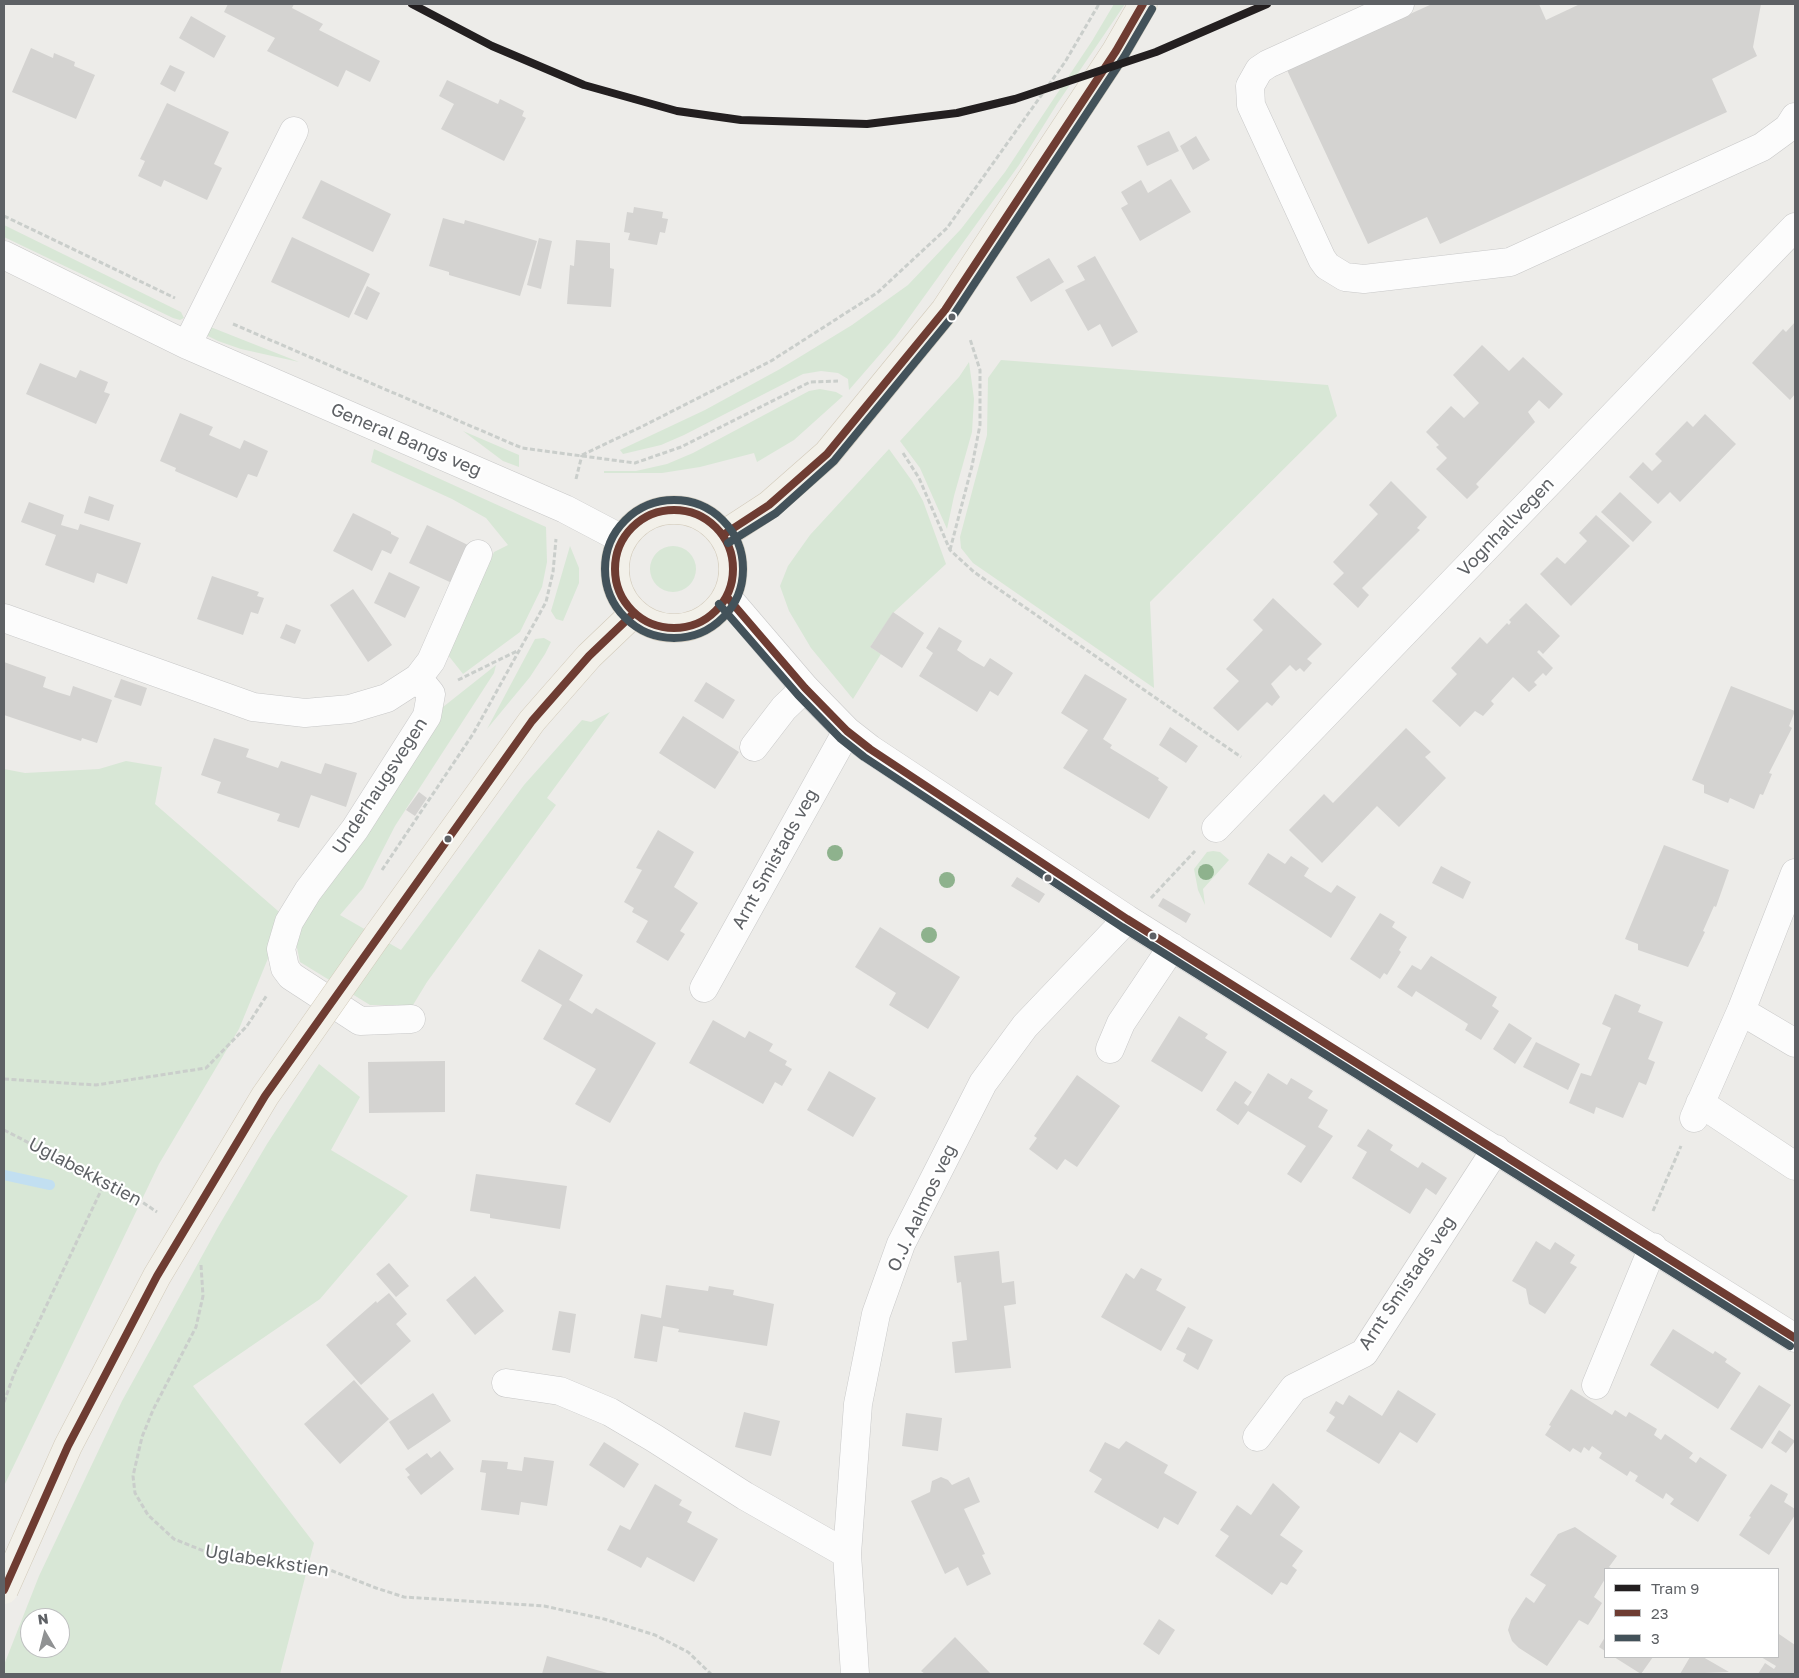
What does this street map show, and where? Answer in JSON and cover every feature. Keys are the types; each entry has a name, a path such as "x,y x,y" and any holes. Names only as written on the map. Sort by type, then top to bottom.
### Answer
{"main road":[{"path":"723,535 769,505 827,454 945,310 1106,68 1144,4"},
{"path":"672,509 691,512 709,520 723,535 732,555 733,576 727,597 713,614 695,624 673,629 652,624 634,612 622,597 615,578 616,558 622,539 635,524 652,514 672,509"},
{"path":"4,1590 68,1446 157,1276 265,1096 377,936 532,721 589,656 634,612"}],"street":[{"path":"1400,4 1268,64 1259,70 1250,86 1251,105 1322,259 1327,266 1345,276 1364,279 1510,262 1752,152 1772,141 1788,128 1795,117"},
{"path":"187,345 294,131"},
{"name":"Vognhallvegen","path":"1216,828 1795,227"},
{"name":"General Bangs veg","path":"4,255 187,345 565,509 622,539"},
{"path":"4,618 253,707 305,713 350,709 424,686 431,661 478,554"},
{"path":"727,597 805,688 847,731 870,748 1136,912 1172,947 1653,1247 1795,1338"},
{"name":"Underhaugsvegen","path":"285,968 281,949 289,922 308,892 355,829 419,732 427,716 424,686"},
{"path":"754,747 784,708 805,688"},
{"name":"Arnt Smistads veg","path":"704,988 847,731"},
{"path":"1795,873 1741,1011 1697,1110 1795,1166"},
{"name":"O.J. Aalmos veg","path":"855,1674 847,1554 858,1404 876,1314 901,1244 983,1083 1026,1026 1136,912"},
{"path":"1110,1050 1121,1023 1172,947"},
{"path":"285,968 291,976 360,1022 411,1018"},
{"path":"1741,1011 1795,1043"},
{"name":"Arnt Smistads veg","path":"1257,1438 1294,1388 1364,1353 1496,1149"},
{"path":"1596,1384 1653,1247"},
{"path":"506,1383 560,1391 610,1412 745,1496 847,1554"}],"path":[{"path":"582,455 771,361 877,293 947,228 1065,62 1100,4"},
{"path":"4,216 204,312 522,448 635,463 681,447 810,382 838,381"},
{"path":"950,550 972,466 980,425 980,370 970,338"},
{"path":"903,452 919,478 950,550 974,572 1265,776"},
{"path":"577,476 582,455"},
{"path":"379,876 473,734 546,602 553,572 556,534"},
{"path":"424,686 518,650"},
{"path":"1136,912 1216,828"},
{"path":"4,1080 96,1085 206,1068 247,1026 285,968"},
{"path":"1652,1214 1697,1110"},
{"name":"Uglabekkstien","path":"4,1130 105,1182 117,1185 162,1216"},
{"path":"4,1402 14,1374 105,1182"},
{"name":"Uglabekkstien","path":"200,1258 203,1272 203,1296 196,1327 153,1410 142,1438 133,1476 135,1493 148,1515 174,1539 209,1553 289,1561 330,1570 404,1597 544,1606 604,1619 655,1635 688,1652 711,1674"}],"green space":[{"path":"1114,4 1125,4 1057,104 1019,165 895,337 849,390 848,379 838,373 821,371 803,374 684,435 661,445 623,454 620,450 705,410 780,369 852,325 908,285 961,229 1005,172 1092,41"},
{"path":"4,225 181,312 184,318 180,320 173,318 4,237"},
{"path":"208,326 299,362 241,349 218,341 202,333"},
{"path":"1001,360 1328,385 1337,416 1150,602 1154,688 973,563 961,548 960,537 987,435 988,378"},
{"path":"969,362 974,399 972,432 947,529 920,468 900,441 959,377"},
{"path":"820,389 836,392 843,396 794,440 757,462 754,453 700,467 662,473 604,473 604,471 636,471 667,464 693,453 809,391"},
{"path":"463,431 519,455 519,467 503,461"},
{"path":"374,449 546,527 547,562 542,587 520,632 463,674 448,655 494,552 508,545 486,518 452,499 371,462"},
{"path":"889,449 912,481 923,501 946,564 893,613 870,647 881,654 853,699 811,648 789,611 780,586 788,566 810,535"},
{"path":"570,546 579,568 579,583 563,621 556,619 551,611"},
{"path":"668,546 678,546 692,556 696,569 692,582 686,588 678,592 668,592 654,582 650,574 650,564 660,550"},
{"path":"544,638 551,642 545,654 530,677 487,729 535,639"},
{"path":"496,665 494,673 395,826 363,888 340,915 401,950 524,785 582,720 591,722 610,712 547,798 556,805 427,982 413,1005 370,1005 300,962 296,943 300,924 428,734 443,707"},
{"path":"126,761 162,767 155,804 285,917 239,1029 159,1164 4,1486 4,769 25,773 99,769"},
{"path":"1207,852 1220,852 1229,860 1203,889 1205,905 1198,890 1194,869"},
{"path":"319,1064 360,1097 331,1150 408,1196 320,1299 193,1386 314,1543 280,1674 4,1674 4,1665 20,1624 20,1658 70,1658 70,1608 26,1608 39,1576 122,1401 218,1227 267,1144"}],"building":[{"path":"228,4 294,4 292,8 323,24 319,30 380,61 370,82 346,70 338,87 267,51 275,38 224,12"},
{"path":"1432,4 1539,4 1546,20 1580,4 1761,4 1753,47 1757,56 1712,79 1727,112 1440,244 1427,217 1368,244 1287,70"},
{"path":"191,16 226,36 214,58 179,38"},
{"path":"31,48 53,58 54,53 75,62 74,66 95,75 76,119 12,92"},
{"path":"170,65 185,72 175,92 160,84"},
{"path":"447,80 498,104 500,99 524,111 522,116 526,118 504,161 441,129 454,104 439,96"},
{"path":"167,103 229,132 214,164 222,168 207,200 164,180 161,187 138,176 145,161 140,159"},
{"path":"1169,131 1179,151 1147,166 1137,146"},
{"path":"1196,136 1210,160 1193,170 1180,146"},
{"path":"1171,179 1191,212 1140,241 1121,208 1128,204 1121,192 1141,180 1148,193"},
{"path":"321,180 391,214 373,252 302,218"},
{"path":"634,207 663,212 662,218 668,219 665,233 660,232 657,245 628,240 630,233 624,232 627,212 633,213"},
{"path":"443,218 464,224 465,220 537,241 520,296 449,275 449,272 429,266"},
{"path":"292,237 370,274 349,318 271,282"},
{"path":"539,238 552,241 541,289 527,285"},
{"path":"576,240 610,243 610,268 614,269 611,307 567,304 570,265 574,266"},
{"path":"1095,256 1138,332 1112,347 1100,324 1088,331 1065,290 1085,280 1077,266"},
{"path":"1049,258 1064,282 1031,302 1016,277"},
{"path":"367,286 380,293 367,320 354,314"},
{"path":"1795,322 1795,394 1790,400 1752,363 1783,329 1786,332"},
{"path":"1482,345 1509,371 1523,357 1563,394 1549,409 1539,400 1528,412 1535,422 1476,484 1479,487 1467,499 1436,469 1447,458 1436,447 1439,445 1426,432 1451,406 1464,418 1479,403 1453,375"},
{"path":"40,363 76,378 80,370 108,382 104,392 110,394 96,424 26,394"},
{"path":"180,413 213,427 209,435 240,449 244,440 268,451 257,477 248,474 237,498 175,471 176,468 160,461"},
{"path":"1705,414 1736,444 1680,502 1670,492 1658,504 1629,477 1643,462 1652,471 1662,461 1655,454 1687,421 1693,427"},
{"path":"1391,481 1427,517 1417,528 1420,530 1362,588 1369,595 1358,608 1333,584 1344,573 1333,562 1378,514 1369,505"},
{"path":"1620,492 1652,522 1633,542 1601,512"},
{"path":"89,496 114,505 109,521 84,513"},
{"path":"29,502 64,515 61,525 78,530 80,524 141,543 127,584 97,573 94,583 45,565 56,535 21,522"},
{"path":"353,513 399,538 391,554 382,550 372,571 333,551"},
{"path":"1596,515 1630,546 1571,606 1540,574 1557,557 1565,564 1587,541 1579,533"},
{"path":"427,525 472,547 454,584 409,563"},
{"path":"389,572 420,587 405,618 374,603"},
{"path":"212,576 259,592 257,596 264,598 258,614 251,612 243,635 197,619"},
{"path":"353,589 392,645 368,662 330,605"},
{"path":"1273,598 1322,644 1307,659 1312,663 1304,672 1300,668 1296,671 1290,665 1271,684 1280,697 1272,706 1267,702 1238,731 1213,708 1239,681 1226,669 1263,630 1253,620"},
{"path":"1526,603 1560,636 1543,654 1539,650 1537,652 1553,668 1546,676 1543,673 1534,682 1537,685 1529,692 1513,677 1491,701 1494,704 1483,716 1475,711 1460,727 1432,701 1457,674 1451,668 1480,637 1487,644 1507,623 1509,625 1511,622 1509,620"},
{"path":"893,612 924,633 902,668 870,647"},
{"path":"286,624 301,630 295,644 280,638"},
{"path":"939,627 962,641 957,650 970,659 984,667 990,658 1013,673 998,696 990,691 977,712 919,676 933,653 926,648"},
{"path":"4,662 46,677 43,687 57,692 70,696 73,686 112,700 97,743 82,738 81,741 4,715"},
{"path":"1085,674 1127,699 1103,739 1112,745 1110,748 1159,778 1158,780 1168,787 1149,819 1063,768 1088,730 1061,713"},
{"path":"121,679 147,688 141,706 114,697"},
{"path":"706,682 735,700 723,719 694,701"},
{"path":"1731,686 1795,711 1789,726 1792,728 1769,773 1772,774 1763,795 1760,794 1754,809 1730,798 1728,803 1704,793 1704,785 1692,780"},
{"path":"683,716 739,752 715,789 659,753"},
{"path":"1170,727 1198,746 1186,763 1159,745"},
{"path":"1406,728 1431,752 1425,757 1446,778 1399,827 1377,806 1322,863 1289,830 1324,794 1333,803"},
{"path":"214,738 249,749 246,757 278,768 281,761 321,774 325,763 357,773 346,807 311,795 299,828 277,821 280,814 217,793 221,782 201,775"},
{"path":"419,792 427,798 415,816 406,810"},
{"path":"658,830 694,852 674,887 698,903 680,931 685,934 668,961 636,942 648,921 632,912 634,908 624,902 642,870 636,868"},
{"path":"1664,845 1729,870 1716,907 1714,906 1703,931 1705,932 1688,967 1638,950 1638,944 1625,939"},
{"path":"1268,853 1285,864 1291,856 1309,868 1304,876 1331,893 1337,885 1356,897 1331,938 1248,884"},
{"path":"1441,866 1471,882 1463,899 1432,883"},
{"path":"1017,877 1045,894 1039,903 1011,886"},
{"path":"1163,898 1191,914 1186,923 1158,906"},
{"path":"1380,913 1395,922 1392,927 1407,937 1399,950 1401,952 1387,975 1384,973 1380,979 1350,959"},
{"path":"880,927 960,977 928,1029 889,1005 896,993 855,967"},
{"path":"539,949 583,975 569,1000 592,1014 596,1008 656,1043 610,1123 575,1104 596,1069 543,1039 562,1005 521,981"},
{"path":"1431,956 1497,997 1492,1006 1499,1011 1481,1040 1465,1030 1468,1024 1416,991 1412,997 1397,987 1412,965 1421,970"},
{"path":"1615,994 1641,1005 1638,1012 1663,1022 1648,1059 1655,1062 1646,1085 1639,1082 1623,1118 1596,1107 1594,1114 1569,1103 1581,1073 1591,1076 1611,1028 1602,1024"},
{"path":"1179,1016 1208,1034 1205,1038 1227,1052 1202,1092 1151,1061"},
{"path":"713,1020 745,1038 749,1031 773,1044 769,1051 787,1061 785,1065 792,1069 782,1086 775,1082 763,1104 689,1063"},
{"path":"1509,1023 1532,1038 1515,1064 1493,1049"},
{"path":"1536,1042 1580,1064 1568,1090 1523,1067"},
{"path":"445,1061 445,1112 369,1113 368,1062"},
{"path":"829,1071 876,1098 853,1137 807,1110"},
{"path":"1268,1073 1287,1085 1291,1078 1313,1091 1308,1098 1328,1110 1318,1127 1333,1136 1301,1183 1287,1174 1306,1146 1248,1111 1238,1125 1216,1110 1235,1081 1252,1092 1244,1103 1248,1106"},
{"path":"1077,1075 1120,1106 1077,1167 1065,1159 1057,1170 1029,1149 1037,1138 1034,1136"},
{"path":"1368,1129 1393,1145 1390,1150 1418,1168 1422,1162 1447,1178 1436,1195 1426,1188 1410,1214 1352,1178 1367,1152 1357,1146"},
{"path":"476,1174 567,1186 560,1229 490,1218 490,1214 470,1211"},
{"path":"1536,1241 1550,1250 1555,1242 1575,1255 1570,1263 1577,1267 1545,1314 1529,1304 1526,1289 1512,1281"},
{"path":"999,1251 1002,1283 1014,1281 1016,1304 1004,1306 1011,1368 955,1373 952,1342 967,1340 961,1282 957,1283 954,1256"},
{"path":"389,1263 409,1286 396,1297 376,1274"},
{"path":"1141,1268 1162,1279 1156,1290 1186,1307 1161,1351 1101,1317 1126,1273 1134,1279"},
{"path":"475,1276 504,1311 475,1335 446,1300"},
{"path":"666,1285 708,1291 709,1286 734,1290 733,1295 774,1304 767,1346 678,1332 679,1329 663,1326 657,1362 634,1358 641,1314 661,1318"},
{"path":"389,1293 407,1314 396,1324 411,1341 361,1385 326,1345 376,1301 377,1303"},
{"path":"559,1311 576,1314 570,1353 552,1350"},
{"path":"1188,1327 1213,1340 1198,1370 1183,1361 1186,1354 1176,1349"},
{"path":"1673,1329 1713,1354 1715,1351 1727,1359 1725,1362 1741,1373 1718,1409 1650,1365"},
{"path":"354,1380 389,1419 340,1464 304,1424"},
{"path":"1759,1385 1791,1405 1762,1449 1730,1429"},
{"path":"1571,1389 1612,1415 1615,1410 1626,1417 1629,1412 1657,1429 1654,1435 1661,1440 1665,1434 1693,1453 1689,1458 1696,1463 1700,1457 1727,1475 1698,1522 1670,1504 1674,1499 1666,1493 1663,1499 1635,1481 1638,1476 1630,1471 1627,1476 1599,1458 1602,1453 1592,1446 1589,1451 1584,1447 1581,1453 1573,1448 1570,1452 1545,1435"},
{"path":"1398,1390 1436,1414 1417,1443 1400,1432 1379,1464 1326,1431 1335,1417 1329,1413 1336,1401 1343,1405 1349,1395 1382,1416"},
{"path":"433,1393 451,1421 408,1450 389,1422"},
{"path":"744,1412 780,1421 771,1456 735,1447"},
{"path":"906,1413 942,1418 938,1451 902,1446"},
{"path":"1779,1430 1795,1441 1786,1453 1771,1443"},
{"path":"1126,1441 1168,1465 1164,1473 1197,1492 1178,1525 1164,1517 1158,1529 1094,1492 1102,1479 1089,1471 1105,1442 1119,1449"},
{"path":"604,1442 639,1464 624,1488 589,1465"},
{"path":"440,1451 454,1469 421,1495 407,1477 410,1475 405,1469 427,1453 431,1458"},
{"path":"524,1457 554,1461 547,1506 521,1502 519,1515 481,1510 486,1473 480,1472 482,1460 508,1462 507,1469 522,1471"},
{"path":"941,1477 948,1480 952,1485 969,1477 980,1502 964,1509 985,1554 982,1555 991,1574 967,1586 958,1567 945,1574 911,1501 930,1492 932,1481"},
{"path":"1273,1483 1300,1507 1280,1535 1303,1551 1292,1566 1297,1570 1287,1585 1281,1582 1272,1595 1215,1556 1229,1536 1220,1530 1237,1505 1251,1515"},
{"path":"655,1484 682,1500 679,1505 692,1512 687,1522 718,1539 694,1582 647,1557 641,1568 607,1550 620,1525 630,1530"},
{"path":"1771,1484 1788,1494 1784,1502 1795,1509 1795,1515 1769,1555 1739,1535 1751,1517 1749,1516"},
{"path":"1575,1527 1617,1556 1609,1567 1611,1568 1604,1568 1604,1581 1594,1597 1602,1603 1594,1616 1588,1625 1579,1620 1547,1666 1519,1648 1512,1641 1508,1630 1511,1620 1526,1597 1534,1603 1546,1585 1530,1575 1558,1534"},
{"path":"1159,1619 1175,1630 1159,1655 1143,1644"},
{"path":"1779,1634 1795,1645 1795,1674 1758,1674 1765,1663 1774,1669 1776,1666 1763,1658 1779,1658"},
{"path":"955,1637 991,1674 925,1674 921,1671"},
{"path":"1604,1639 1604,1650 1599,1647"},
{"path":"547,1656 611,1674 542,1674"},
{"path":"1616,1658 1652,1658 1641,1674"},
{"path":"1689,1658 1705,1658 1729,1672 1680,1674"}],"waterway":[{"path":"4,1175 50,1185"}],"tram line":[{"name":"9","path":"412,4 492,46 584,85 677,111 741,120 867,124 957,113 1015,99 1156,52 1267,4"}],"transit line":[{"name":"23","path":"723,535 769,505 827,454 945,310 1116,51 1143,4"},
{"name":"3","path":"728,543 776,513 834,461 953,316 1124,57 1152,9"},
{"name":"3","path":"674,500 700,505 723,520 738,543 743,569 738,595 723,618 700,633 674,638 648,633 625,618 610,595 605,569 610,543 625,520 648,505 674,500"},
{"name":"23","path":"674,510 697,514 716,527 729,546 733,569 729,592 716,611 697,624 674,628 651,624 632,611 619,592 615,569 619,546 632,527 651,514 674,510"},
{"name":"23","path":"727,597 805,688 847,731 870,749 1127,919 1795,1338"},
{"name":"3","path":"719,604 798,695 840,738 864,757 1122,927 1790,1346"},
{"name":"23","path":"4,1590 68,1446 157,1276 265,1096 532,721 589,656 634,613"}]}
